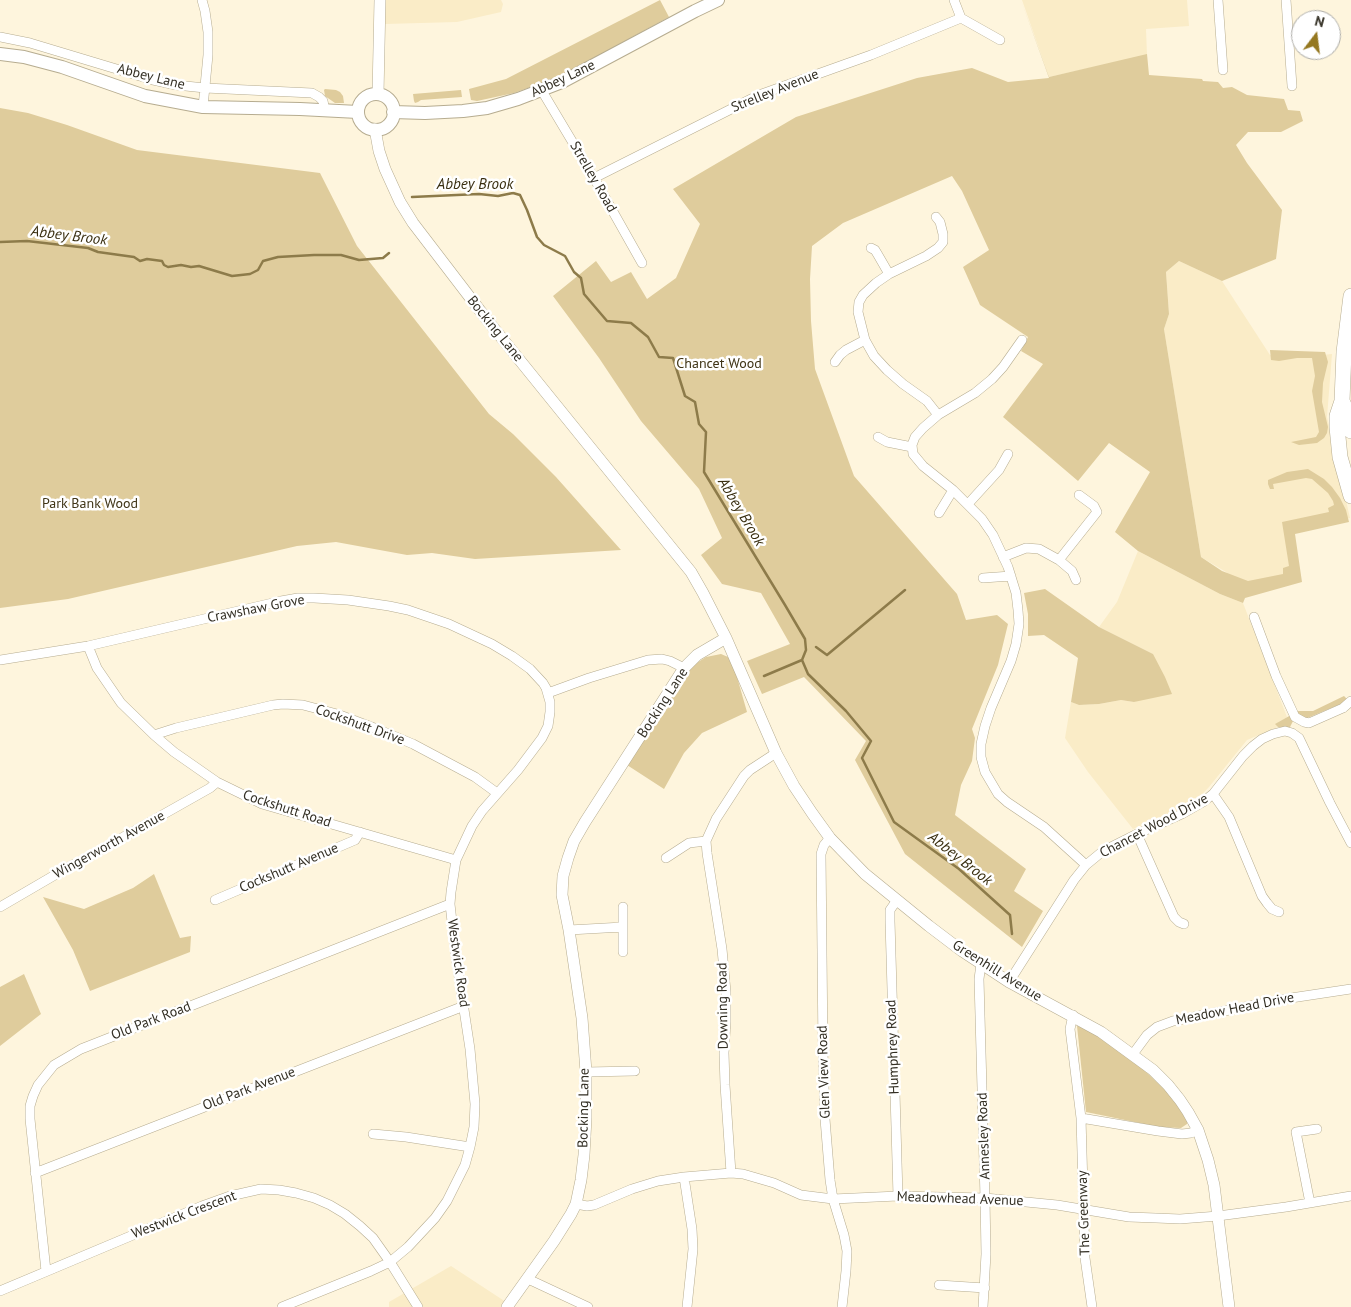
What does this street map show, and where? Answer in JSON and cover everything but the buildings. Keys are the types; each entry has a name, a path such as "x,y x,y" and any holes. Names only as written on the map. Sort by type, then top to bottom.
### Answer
{"highway":[{"path":"1351,296 1344,352 1342,401 1337,416 1338,445 1351,496"},
{"path":"1342,401 1348,414 1351,431"}],"main road":[{"name":"Abbey Lane","path":"393,112 438,113 478,109 512,101 542,91 571,78 718,0"},
{"name":"Abbey Lane","path":"0,54 24,57 62,67 145,96 203,106 358,112"},
{"path":"378,94 389,100 393,112 388,124 375,130 364,125 358,112 363,99 378,94"}],"street":[{"path":"202,0 208,32 203,106"},
{"path":"378,94 380,0"},
{"path":"954,0 961,18 1000,40"},
{"path":"1218,0 1223,70"},
{"path":"1286,0 1292,86"},
{"name":"Strelley Avenue","path":"594,178 759,96 871,55 961,18"},
{"name":"Abbey Lane","path":"0,37 30,43 153,80 176,85 312,93 319,96 323,101 326,111"},
{"name":"Strelley Road","path":"542,91 642,263"},
{"name":"Bocking Lane","path":"375,130 385,169 400,202 413,223 482,313 691,572 726,638 697,655 684,668 590,814 574,841 568,858 563,876 562,895 582,1018 586,1072 586,1118 581,1180 576,1204 571,1214 507,1307"},
{"path":"936,217 944,234 943,242 926,256 889,274 868,289 859,302 858,312 865,340 874,356 903,384 927,401 938,415"},
{"path":"871,248 875,250 889,274"},
{"path":"835,362 846,350 865,340"},
{"path":"1022,340 992,379 975,393 938,415 922,428 915,437 912,447 913,454 917,460 954,490 982,519 993,535 1004,557 1016,593 1018,610 1016,644 1011,661 991,708 981,744 981,757 985,772 998,794 1044,827 1086,865"},
{"path":"878,437 887,442 912,447"},
{"path":"968,504 999,470 1008,454"},
{"path":"939,513 954,490"},
{"path":"1059,560 1098,512 1094,506 1079,495"},
{"path":"1004,557 1033,547 1059,560 1072,571 1076,580"},
{"path":"984,578 1011,576"},
{"name":"Crawshaw Grove","path":"0,660 88,646 298,598 348,600 408,610 470,633 512,656 530,669 543,683 548,693"},
{"path":"1254,618 1280,686 1295,717 1300,721 1309,722 1343,708 1351,701"},
{"name":"Greenhill Avenue","path":"726,638 753,696 776,753 794,786 830,838 866,874 897,900 981,964 1101,1032 1133,1054 1168,1085 1188,1112 1198,1130 1208,1160 1214,1185 1229,1307"},
{"name":"Cockshutt Road","path":"88,646 97,668 121,702 174,752 217,782 262,804 456,860"},
{"path":"548,693 648,660 662,659 684,668"},
{"name":"Westwick Road","path":"282,1307 390,1262 423,1233 447,1202 462,1173 474,1127 475,1104 474,1080 450,904 456,860 472,826 542,738 548,726 550,712 548,693"},
{"name":"Cockshutt Drive","path":"154,735 273,705 303,705 377,728 413,744 475,777 497,793"},
{"name":"Chancet Wood Drive","path":"1010,982 1046,922 1086,865 1103,851 1182,814 1203,802 1213,794 1243,756 1262,739 1274,734 1285,731 1292,733 1298,738 1351,843"},
{"path":"666,858 689,843 706,840 716,819 744,776 776,753"},
{"name":"Wingerworth Avenue","path":"0,907 217,782"},
{"path":"1213,794 1229,816 1262,896 1272,909 1279,912"},
{"name":"Cockshutt Avenue","path":"215,900 355,840 360,832"},
{"path":"1137,834 1174,917 1184,924"},
{"name":"Glen View Road","path":"830,838 824,845 821,854 823,1051 825,1119 830,1180 833,1199 847,1251 842,1307"},
{"name":"Downing Road","path":"706,840 722,949 725,984 725,1085 731,1173"},
{"name":"Humphrey Road","path":"897,900 890,910 890,921 898,1196"},
{"name":"Old Park Road","path":"46,1272 30,1106 38,1085 54,1065 66,1056 90,1045 450,904"},
{"path":"623,907 623,952"},
{"path":"569,930 623,927"},
{"name":"Annesley Road","path":"981,964 985,1198 985,1288 983,1307"},
{"name":"Meadow Head Drive","path":"1133,1054 1147,1035 1157,1027 1173,1020 1351,989"},
{"name":"Old Park Avenue","path":"35,1173 464,1006"},
{"name":"The Greenway","path":"1073,1016 1070,1029 1081,1118 1085,1258 1092,1307"},
{"path":"586,1072 635,1071"},
{"path":"1081,1118 1182,1134 1198,1130"},
{"path":"1310,1203 1296,1132 1317,1129"},
{"path":"373,1134 406,1137 470,1148"},
{"name":"Meadowhead Avenue","path":"576,1204 594,1205 632,1189 658,1181 731,1173 742,1174 774,1183 801,1196 833,1199 898,1196 985,1198 1049,1204 1129,1217 1180,1219 1218,1216 1351,1196"},
{"path":"684,1177 693,1249 687,1307"},
{"name":"Westwick Crescent","path":"0,1291 202,1206 230,1196 261,1189 296,1193 314,1198 345,1214 373,1238 418,1307"},
{"path":"528,1278 588,1307"},
{"path":"939,1285 985,1288"}],"shaded area":[{"path":"382,0 501,0 503,4 501,12 457,22 385,24 383,23"},
{"path":"1022,0 1187,0 1189,26 1146,29 1147,55 1049,77"},
{"path":"1179,261 1222,281 1270,355 1301,357 1332,354 1327,417 1350,518 1292,532 1300,578 1245,594 1226,572 1201,557 1164,329 1169,314 1166,272"},
{"path":"1138,551 1220,594 1243,603 1287,717 1276,724 1278,727 1247,740 1193,804 1133,829 1088,772 1065,738 1071,702 1079,705 1121,700 1135,702 1153,654 1099,627 1117,602"},
{"path":"451,1266 509,1304 507,1307 389,1307 389,1302"}],"green space":[{"path":"660,0 669,17 572,70 514,93 477,101 471,100 469,89 506,79"},
{"name":"Chancet Wood","path":"1021,0 1049,77 1147,54 1149,75 1218,82 1223,88 1232,87 1247,95 1284,99 1288,110 1300,111 1303,121 1281,132 1248,132 1236,145 1282,210 1276,259 1222,281 1179,261 1166,272 1169,314 1164,329 1201,557 1222,571 1248,581 1283,574 1283,568 1289,566 1282,522 1329,512 1328,508 1334,505 1328,493 1312,479 1306,478 1273,484 1274,489 1270,489 1268,480 1287,472 1308,469 1324,479 1340,498 1349,522 1295,534 1302,582 1245,598 1243,603 1220,594 1138,551 1115,532 1150,472 1109,443 1078,481 1003,417 1043,364 1021,351 1028,337 980,305 963,267 989,250 962,191 952,176 843,223 812,246 810,279 811,321 815,369 854,476 957,594 966,620 997,615 1008,624 998,665 972,729 975,738 972,761 961,785 955,815 1026,869 1014,891 1043,911 1022,947 905,854 855,760 866,741 804,677 762,694 747,661 790,644 761,593 722,584 701,555 722,538 699,489 641,421 599,358 553,296 596,261 611,282 631,272 647,299 676,278 700,224 673,189 796,117 917,78 972,68 1008,82 1049,78"},
{"path":"325,89 340,92 344,103 335,103 325,96"},
{"path":"461,90 462,97 421,100 415,103 414,101 413,94"},
{"name":"Park Bank Wood","path":"0,108 28,113 137,150 320,173 357,246 489,414 513,434 556,477 621,550 475,559 432,553 407,555 336,542 297,546 68,599 0,608"},
{"path":"1270,350 1325,352 1328,362 1323,383 1322,402 1328,427 1324,438 1317,443 1299,445 1291,442 1316,437 1319,432 1312,391 1315,376 1312,358 1271,360"},
{"path":"1045,589 1099,627 1153,654 1172,694 1134,702 1121,700 1079,705 1071,702 1078,658 1044,635 1028,636 1028,614 1024,593"},
{"path":"721,654 728,657 733,663 747,712 702,733 684,753 664,789 627,765 687,672 706,657"},
{"path":"1344,696 1347,699 1343,703 1305,719 1300,715 1293,721 1289,729 1278,727 1275,724 1298,711 1313,711"},
{"path":"154,874 180,938 191,936 190,952 90,991 73,950 43,897 84,909 133,888"},
{"path":"24,974 41,1014 0,1046 0,987"},
{"path":"1077,1026 1084,1027 1109,1042 1138,1064 1168,1093 1187,1118 1187,1124 1181,1128 1159,1127 1086,1112"}],"waterway":[{"name":"Abbey Brook","path":"412,197 479,194 498,196 513,193 520,195 537,237 544,245 565,256 574,272 581,278 584,294 607,321 631,323 648,337 659,357 673,358 685,396 695,402 699,424 706,432 704,472 805,639 806,650 802,660 808,674 846,711 871,741 862,758 894,822 959,869 1010,915 1012,934"},
{"name":"Abbey Brook","path":"0,242 27,241 88,248 98,252 134,257 140,261 147,259 162,261 168,267 181,265 199,266 232,276 250,274 258,270 263,261 278,257 341,255 359,260 383,258 389,253"},
{"path":"816,647 827,655 905,590"},
{"path":"764,676 802,660"}]}
